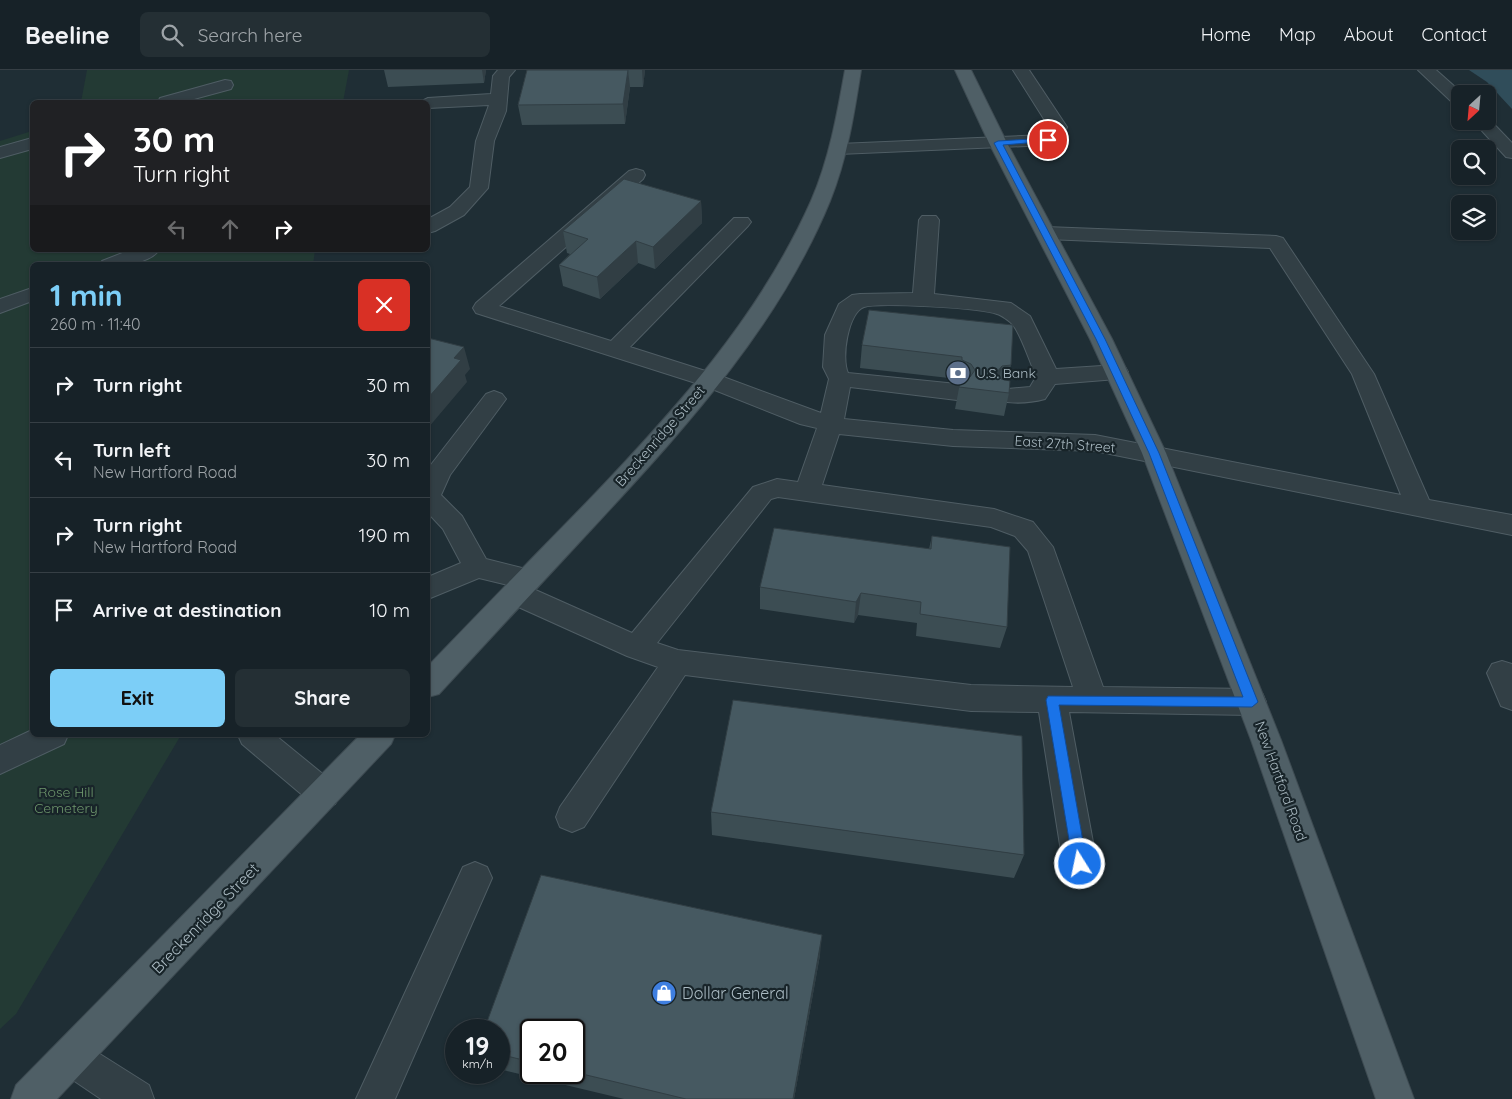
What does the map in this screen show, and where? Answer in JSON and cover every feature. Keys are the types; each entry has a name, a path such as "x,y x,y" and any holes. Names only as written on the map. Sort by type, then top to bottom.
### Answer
{"main road":[{"path":"839,150 851,99 853,70"},
{"name":"New Hartford Road","path":"963,70 998,143 1117,372 1154,453 1252,702 1395,1099"},
{"name":"Breckenridge Street","path":"430,683 651,450 710,380 753,321 798,247 821,198 839,150"},
{"name":"Breckenridge Street","path":"30,1099 378,737"}],"street":[{"path":"430,227 457,211 479,188 485,141 497,111 501,76 507,70"},
{"path":"839,150 1037,142 1056,135 1058,127 1021,70"},
{"path":"1426,70 1451,91"},
{"path":"173,100 225,85"},
{"path":"430,103 499,99"},
{"path":"1490,130 1512,153"},
{"path":"0,153 30,143"},
{"name":"East 27th Street","path":"636,175 484,308 710,380 808,418 849,428 953,438 1095,443 1154,453 1419,508 1512,524"},
{"path":"923,299 929,220"},
{"path":"614,350 741,222"},
{"path":"1046,233 1276,242 1364,374 1419,508"},
{"path":"117,262 144,252"},
{"path":"0,307 30,295"},
{"path":"807,493 831,423 840,379 834,367 836,335 847,309 860,300 923,299 1003,308 1022,321 1048,377"},
{"path":"1048,377 1117,372"},
{"path":"1005,395 1037,394 1048,377"},
{"path":"840,379 957,392"},
{"path":"430,492 439,472 494,398"},
{"path":"637,648 762,493 777,488 994,518 1024,529 1040,547 1092,700"},
{"path":"430,499 453,523 477,567 522,586 637,648 678,662 971,698 1252,702"},
{"path":"430,588 477,567"},
{"path":"572,817 678,662"},
{"path":"1052,700 1080,864"},
{"path":"0,760 48,737"},
{"path":"255,737 324,794"},
{"path":"374,1099 475,878"},
{"path":"71,1057 135,1099"}],"green space":[{"path":"87,70 349,70 343,100 81,100"},
{"name":"Rose Hill Cemetery","path":"30,132 30,252 315,252 313,262 30,262 30,737 180,737 16,1014 0,1029 0,141"}],"water":[{"path":"1469,70 1512,70 1512,109 1496,92 1496,85 1490,85"}],"building":[{"path":"527,70 628,70 623,104 518,105"},
{"path":"624,179 701,201 653,247 636,241 597,277 559,265 588,239 563,231"},
{"path":"869,310 1013,325 1011,365 1002,366 996,373 1001,379 1010,381 1009,393 959,387 960,380 970,377 975,370 971,364 962,360 962,357 862,345"},
{"path":"430,338 464,347 454,358 461,360 430,396"},
{"path":"774,528 931,549 932,536 1010,547 1007,627 920,614 921,602 861,593 856,602 760,587"},
{"path":"733,700 1022,736 1024,855 711,812"},
{"name":"Dollar General","path":"541,875 822,935 793,1099 686,1099 585,1075 585,1019 520,1019 520,1059 510,1057 510,1019 488,1019"}],"place":[{"name":"U.S. Bank","path":"958,373"},
{"name":"Dollar General","path":"664,993"}],"route":[{"path":"1048,140 998,143 1101,339 1154,453 1252,702 1052,700 1080,864"}]}
